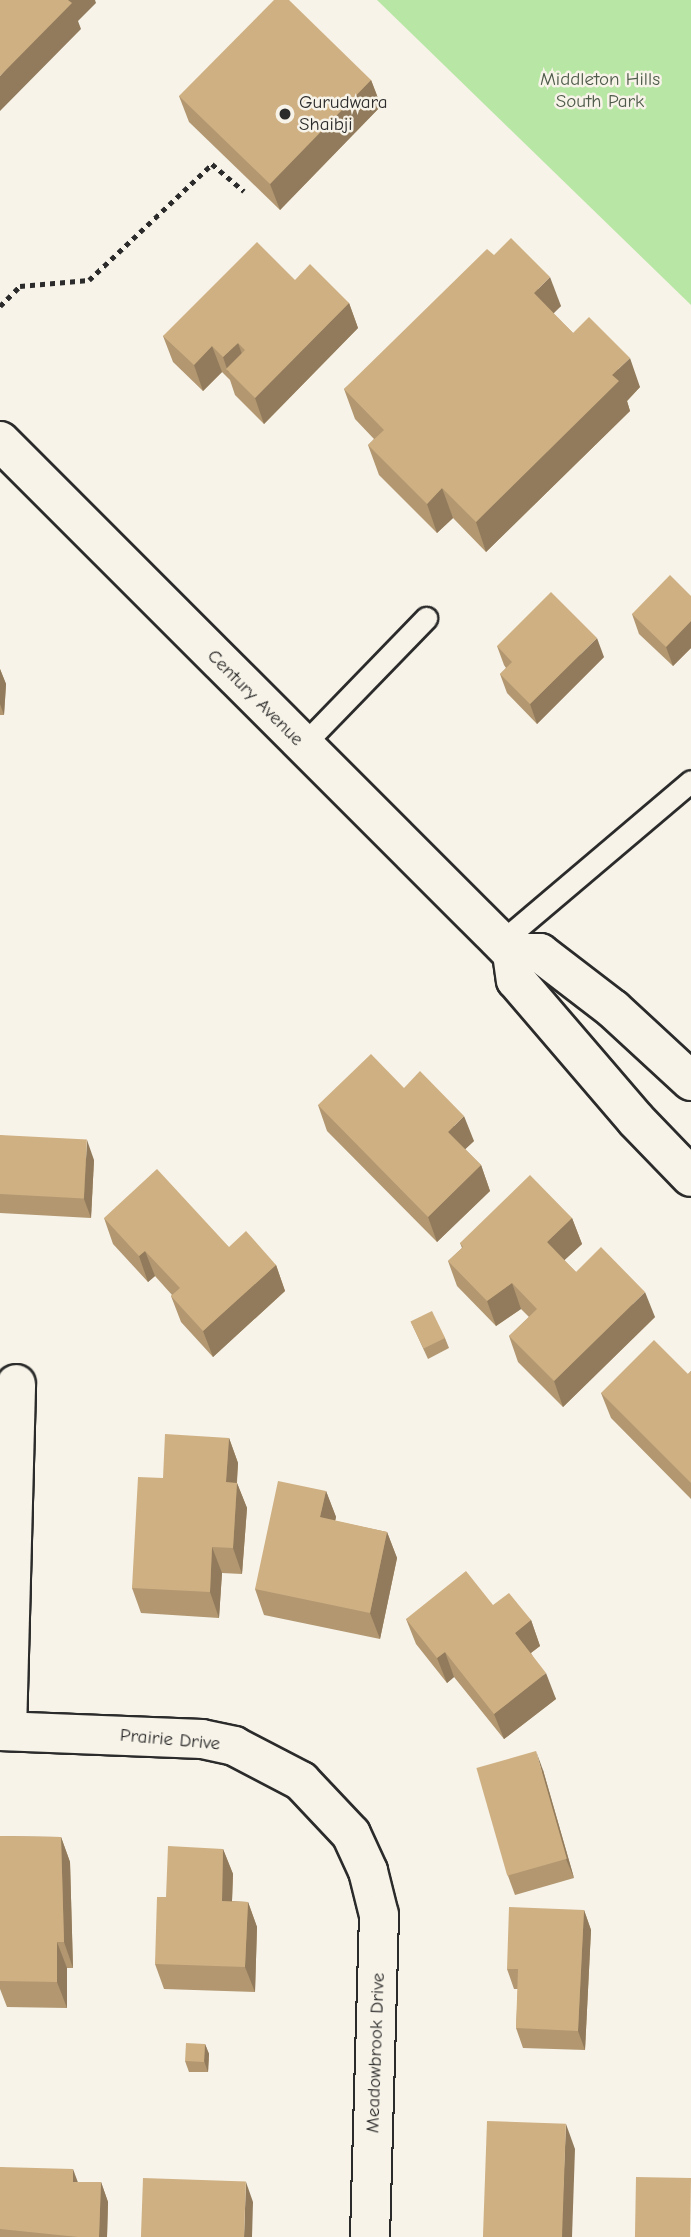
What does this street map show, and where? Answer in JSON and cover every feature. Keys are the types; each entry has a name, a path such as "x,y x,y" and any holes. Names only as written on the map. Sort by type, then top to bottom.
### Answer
{"main road":[{"name":"Century Avenue","path":"0,441 506,948 516,980 636,1121 691,1177"},
{"path":"506,948 540,953 614,1009 691,1081"},
{"path":"3,1731 16,1384"},
{"name":"Prairie Drive","path":"3,1731 202,1738 234,1746 301,1781 351,1834 368,1871"},
{"name":"Meadowbrook Drive","path":"368,1871 379,1915 380,1947 370,2237"}],"lane":[{"path":"303,745 426,618"},
{"path":"506,948 691,781"}],"path":[{"path":"0,306 20,286 89,281 212,164 244,191"}],"green space":[{"name":"Middleton Hills South Park","path":"377,0 691,0 691,305"}],"building":[{"path":"0,0 68,0 72,3 0,76"},
{"name":"Gurudwara Shaibji","path":"274,0 289,0 371,80 270,184 179,96"},
{"path":"511,238 550,277 534,293 573,333 589,317 630,358 612,375 619,381 476,522 442,488 427,504 368,445 384,430 344,389 487,249 494,255"},
{"path":"257,242 295,280 310,264 349,303 255,398 226,369 245,350 238,343 223,357 212,346 194,365 163,336"},
{"path":"670,575 691,596 691,621 666,647 632,614"},
{"path":"551,592 597,638 530,704 500,674 512,662 497,646"},
{"path":"371,1054 404,1088 420,1071 464,1116 448,1132 481,1165 428,1217 318,1105"},
{"path":"0,1135 87,1140 84,1198 0,1194"},
{"path":"157,1169 229,1247 246,1231 276,1265 203,1331 171,1296 180,1288 145,1251 139,1256 104,1218"},
{"path":"530,1175 572,1218 547,1242 576,1272 601,1247 645,1292 554,1381 509,1336 537,1309 512,1283 487,1301 448,1261 463,1247 460,1243"},
{"path":"432,1311 445,1338 424,1348 410,1322"},
{"path":"654,1340 688,1374 691,1371 691,1483 601,1393"},
{"path":"165,1434 229,1438 226,1482 237,1483 233,1548 212,1547 210,1592 132,1588 138,1477 163,1478"},
{"path":"278,1481 326,1491 320,1517 387,1532 370,1613 255,1589"},
{"path":"466,1571 493,1605 509,1593 531,1620 515,1633 546,1673 494,1714 445,1652 437,1658 406,1619"},
{"path":"536,1751 567,1859 507,1876 476,1768"},
{"path":"0,1836 61,1837 64,1942 57,1942 57,1982 0,1981"},
{"path":"168,1846 223,1849 222,1901 248,1902 245,1967 155,1964 157,1897 166,1897"},
{"path":"509,1907 584,1910 578,2031 516,2028 518,1969 507,1969"},
{"path":"186,2043 205,2044 204,2062 185,2061"},
{"path":"487,2121 566,2124 562,2237 483,2237"},
{"path":"0,2167 73,2169 73,2182 101,2182 99,2237 0,2229"},
{"path":"636,2177 691,2178 690,2237 635,2237"},
{"path":"143,2178 246,2182 244,2237 141,2237"}],"place":[{"name":"Gurudwara Shaibji","path":"285,114"}]}
